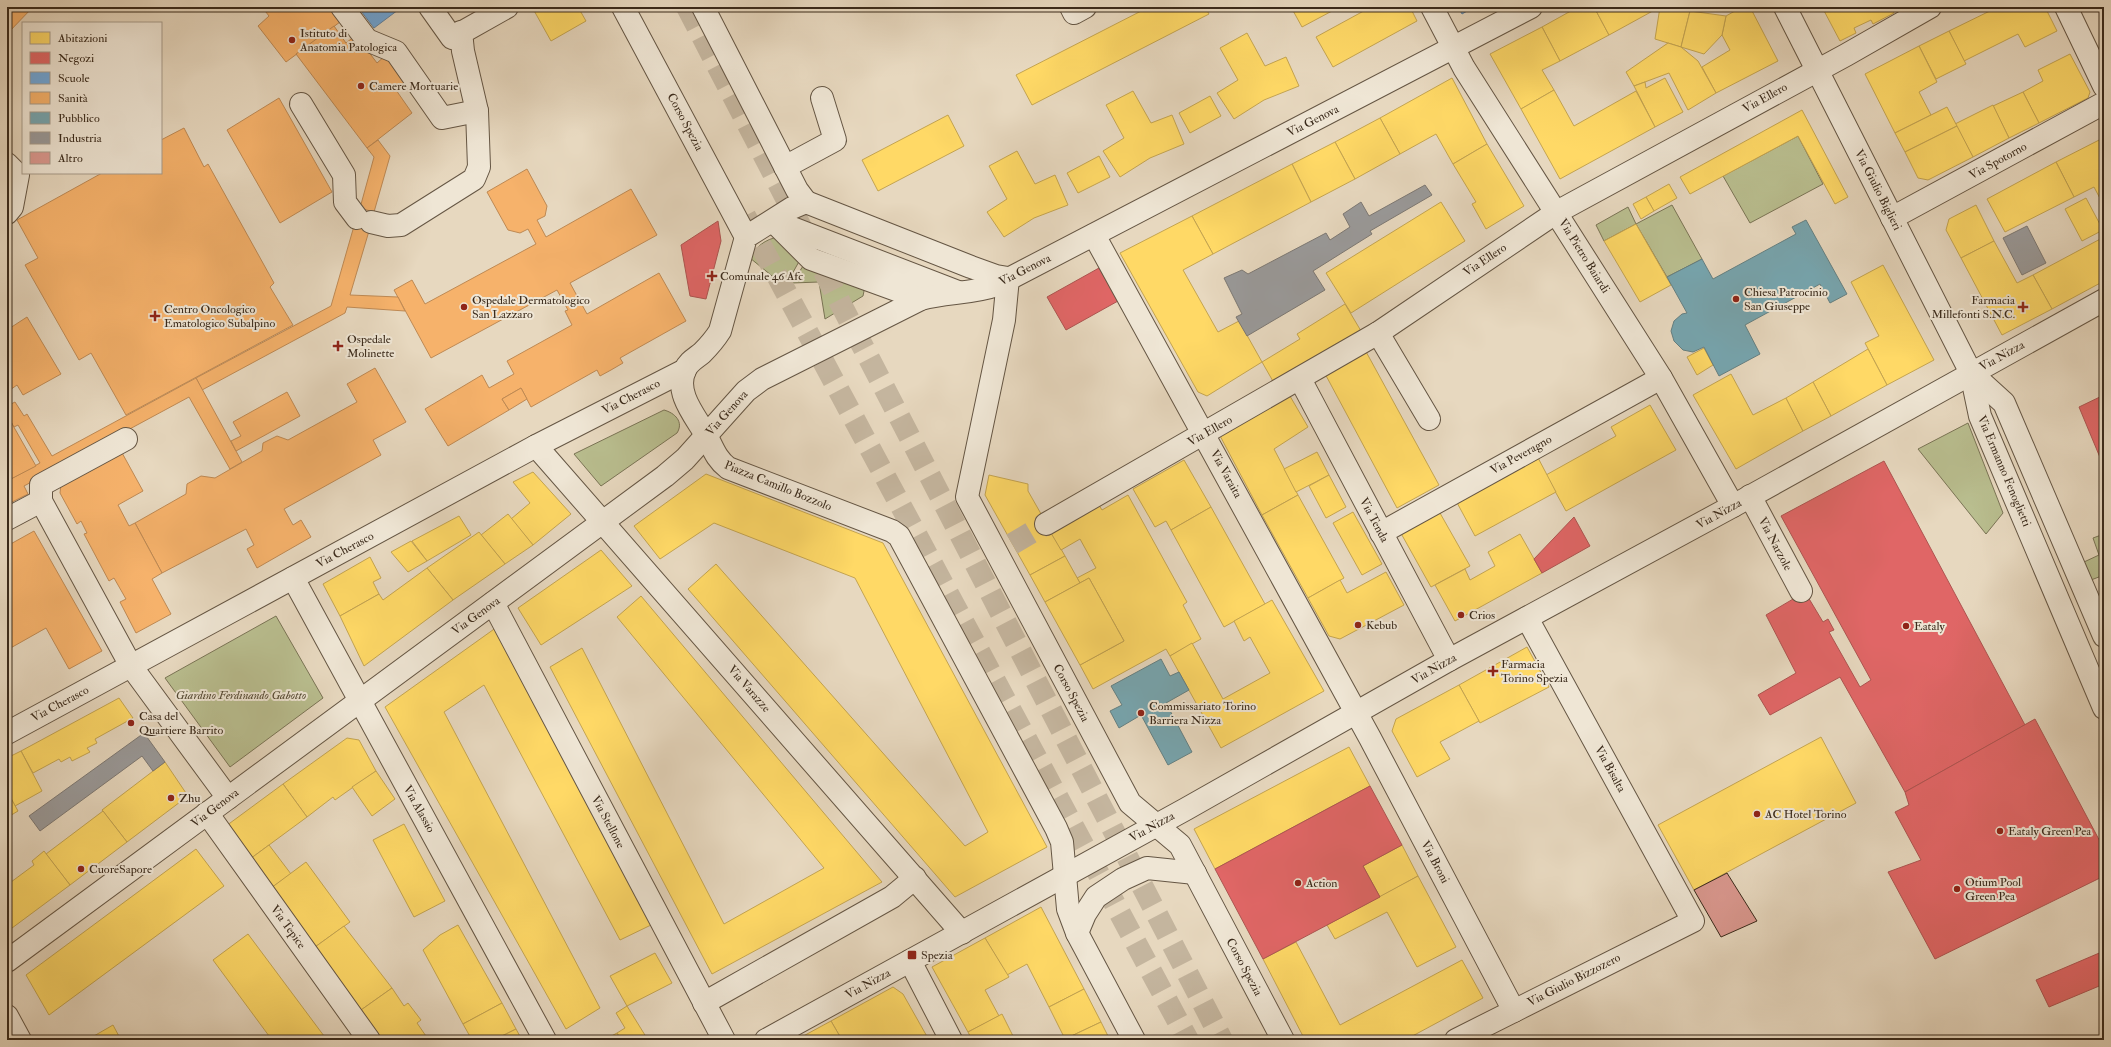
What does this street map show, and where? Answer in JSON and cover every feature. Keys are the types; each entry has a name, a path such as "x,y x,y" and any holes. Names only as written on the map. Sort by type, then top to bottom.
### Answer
{"street":[{"path":"342,7 367,40 396,52 442,118 477,111"},
{"path":"430,7 452,38 507,7"},
{"name":"Corso Spezia","path":"623,7 746,237"},
{"path":"703,7 797,190 806,202 996,276 1008,278"},
{"name":"Via Pietro Baiardi","path":"1432,7 1464,68 1741,501"},
{"name":"Via Genova","path":"7,961 665,476 685,459 746,390 762,379 921,299 984,290 1094,235 1531,7"},
{"name":"Via Giulio Biglieri","path":"1785,7 1971,374"},
{"name":"Via Ellero","path":"1046,524 1378,333 1557,212 1930,7"},
{"path":"2066,7 2104,86"},
{"path":"301,104 344,176 345,202 364,220 388,226 401,224 474,179 479,167 477,111 463,51 461,32"},
{"path":"785,167 835,140 822,98"},
{"name":"Via Spotorno","path":"1892,218 2104,103"},
{"path":"7,164 18,176 12,207 7,213"},
{"path":"685,370 711,343 720,331 746,237 774,221 792,208 806,202"},
{"path":"774,221 961,293"},
{"path":"774,221 811,259 921,299"},
{"name":"Via Varaita","path":"1094,235 1356,713"},
{"name":"Corso Spezia","path":"1008,278 1004,320 967,497 1005,548 1130,804 1180,845 1283,1040"},
{"name":"Via Nizza","path":"766,1040 1155,826 1449,660 1741,501 2104,300"},
{"path":"1378,333 1429,419"},
{"name":"Piazza Camillo Bozzolo","path":"685,370 682,386 684,396 719,461 728,468 892,531 899,536 1056,828 1062,842 1064,876"},
{"name":"Via Cherasco","path":"7,733 536,446 685,370"},
{"path":"1971,374 2004,403 2104,636"},
{"name":"Via Ermanno Fenoglietti","path":"1971,374 1980,416 2104,708"},
{"name":"Via Peveragno","path":"1381,533 1661,378"},
{"name":"Via Tenda","path":"1300,379 1449,660"},
{"path":"126,439 41,485 40,501 130,666 228,798"},
{"name":"Via Varazze","path":"536,446 962,933"},
{"path":"7,519 40,501"},
{"name":"Via Narzole","path":"1741,501 1801,591"},
{"name":"Via Alassio","path":"293,578 359,702 545,1040"},
{"name":"Via Stellone","path":"493,603 724,1040"},
{"name":"Via Bisalta","path":"1527,618 1693,920"},
{"name":"Via Broni","path":"1356,713 1514,1010"},
{"name":"Via Tepice","path":"207,813 369,1040"},
{"path":"1077,933 1085,914 1096,897 1123,879 1147,868 1195,874"},
{"path":"1064,876 1068,909 1077,933 1134,1040"},
{"path":"704,1003 892,898 915,878"},
{"name":"Via Giulio Bizzozero","path":"1456,1040 1693,920"},
{"path":"910,962 951,1040"},
{"path":"7,1016 20,1040"}],"green space":[{"path":"1798,136 1823,184 1750,223 1723,176"},
{"path":"1672,205 1702,259 1667,277 1636,224"},
{"path":"1628,207 1636,224 1604,241 1596,225"},
{"path":"778,237 801,258 787,283 782,284 750,258 761,244"},
{"path":"805,263 862,288 864,291 863,296 825,319 819,282 792,283"},
{"path":"664,410 672,413 677,418 679,422 679,429 677,433 601,486 574,454"},
{"path":"1968,423 2003,513 1986,534 1918,449"},
{"path":"2104,534 2104,575 2091,580 2084,562 2099,555 2093,538"},
{"name":"Giardino Ferdinando Gabotto","path":"276,616 323,698 230,767 165,678"}],"building: Abitazioni":[{"path":"532,7 578,7 586,21 551,41"},
{"path":"1149,7 1205,7 1209,14 1032,105 1016,75"},
{"path":"1291,7 1330,7 1332,11 1302,27"},
{"path":"1371,7 1410,7 1417,21 1333,67 1316,37"},
{"path":"1578,7 1594,7 1609,35 1560,61 1542,27"},
{"path":"1594,7 1660,7 1609,35"},
{"path":"1660,7 1682,7 1690,11 1681,47 1655,39"},
{"path":"1742,7 1750,7 1778,61 1716,93 1702,67 1730,50 1722,35 1726,16"},
{"path":"1822,7 1891,7 1894,13 1873,24 1871,20 1854,28 1856,33 1840,41"},
{"path":"1998,7 2045,7 2057,31 2025,47 2018,34 1964,61 1949,31"},
{"path":"1690,11 1726,16 1722,35 1704,54 1681,47"},
{"path":"1542,27 1560,61 1542,70 1554,90 1521,109 1490,54"},
{"path":"1949,31 1966,64 1936,79 1919,46"},
{"path":"1247,33 1265,66 1286,57 1299,86 1264,100 1234,119 1217,93 1238,80 1220,48"},
{"path":"1668,43 1681,47 1698,61 1716,93 1688,110 1669,73 1634,86 1626,72"},
{"path":"1919,46 1937,82 1919,92 1931,115 1895,133 1865,74"},
{"path":"2070,54 2090,92 2088,98 2039,123 2023,92 2043,81 2038,70"},
{"path":"1452,78 1487,144 1453,164 1436,134 1400,154 1380,118"},
{"path":"1665,78 1683,112 1655,127 1634,86 1645,82 1646,88"},
{"path":"1554,90 1574,126 1636,91 1655,127 1560,179 1521,109"},
{"path":"1133,91 1151,123 1172,115 1184,144 1150,158 1120,177 1103,151 1124,138 1106,105"},
{"path":"2023,92 2039,123 2009,138 1993,106"},
{"path":"1210,96 1221,116 1190,133 1179,113"},
{"path":"1993,105 2009,138 1973,157 1955,124"},
{"path":"1947,107 1957,126 1905,152 1895,133"},
{"path":"1802,110 1848,197 1835,204 1798,136 1690,194 1680,177"},
{"path":"948,115 964,146 878,191 862,160"},
{"path":"1380,118 1400,154 1355,179 1335,142"},
{"path":"1957,126 1973,157 1928,180 1918,178 1905,152"},
{"path":"2103,138 2104,206 2094,187 2074,197 2056,162"},
{"path":"1335,142 1355,179 1311,202 1292,164"},
{"path":"1487,144 1524,206 1486,229 1472,204 1476,202 1453,164"},
{"path":"1017,151 1035,184 1055,175 1068,205 1034,218 1004,237 987,212 1007,199 989,166"},
{"path":"1099,156 1110,177 1078,193 1067,173"},
{"path":"2056,162 2074,197 2005,232 1987,199"},
{"path":"1292,164 1311,202 1213,254 1192,216"},
{"path":"1669,184 1677,198 1654,211 1646,197"},
{"path":"1646,197 1654,211 1641,219 1633,204"},
{"path":"2086,198 2103,230 2082,241 2065,209"},
{"path":"1441,202 1465,241 1351,313 1326,273"},
{"path":"1976,205 1994,241 1961,258 1946,230 1949,219"},
{"path":"1192,216 1213,254 1183,270 1218,332 1239,321 1262,362 1207,396 1198,392 1120,253"},
{"path":"1636,224 1671,285 1640,302 1604,241"},
{"path":"2104,237 2104,281 2052,309 2033,275"},
{"path":"1994,241 2017,283 2033,275 2052,309 2002,335 1961,258"},
{"path":"1883,265 1934,360 1887,385 1865,343 1879,336 1851,282"},
{"path":"1345,304 1361,331 1274,383 1262,362 1300,339 1297,334"},
{"path":"1364,348 1439,485 1397,508 1323,370"},
{"path":"1704,348 1713,365 1697,375 1687,357"},
{"path":"1868,349 1887,385 1831,416 1813,382"},
{"path":"1731,374 1753,415 1786,398 1803,431 1736,469 1693,395"},
{"path":"1813,382 1831,416 1803,431 1786,398"},
{"path":"1287,391 1308,427 1274,449 1298,495 1262,515 1218,432"},
{"path":"1650,405 1676,450 1566,511 1546,475 1616,436 1611,427"},
{"path":"1317,452 1329,475 1296,492 1284,469"},
{"path":"1536,454 1556,492 1475,536 1455,499"},
{"path":"1184,460 1211,507 1171,530 1166,521 1155,527 1133,489"},
{"path":"533,472 571,514 533,545 511,519 530,503 513,482"},
{"path":"706,474 883,543 1047,847 955,897 688,589 716,564 965,846 988,832 855,578 714,523 660,559 634,526"},
{"path":"989,475 1028,484 1028,491 1065,556 1030,575 985,495"},
{"path":"1329,475 1346,507 1326,518 1309,486"},
{"path":"1128,495 1187,602 1183,605 1201,639 1170,656 1166,649 1093,689 1080,665 1124,641 1089,578 1080,583 1077,578 1096,568 1080,539 1061,550 1048,528 1097,502 1102,510"},
{"path":"1298,495 1344,578 1308,598 1262,515"},
{"path":"1436,506 1470,566 1431,587 1398,528"},
{"path":"1211,507 1265,604 1224,627 1171,530"},
{"path":"1353,512 1382,564 1362,575 1333,523"},
{"path":"508,514 533,545 505,564 481,535"},
{"path":"459,516 471,535 427,561 412,541"},
{"path":"479,532 505,564 453,600 427,568"},
{"path":"1520,534 1542,573 1455,621 1435,585 1465,569 1470,580 1495,566 1488,552"},
{"path":"411,541 427,561 408,572 391,552"},
{"path":"601,550 632,586 541,645 518,608"},
{"path":"1065,556 1080,583 1045,602 1030,575"},
{"path":"370,557 381,578 373,582 379,594 340,616 323,584"},
{"path":"427,568 453,600 364,666 340,616 379,594 383,600"},
{"path":"1386,572 1404,605 1340,639 1329,636 1308,598 1340,580 1347,593"},
{"path":"1089,578 1124,641 1080,665 1045,602"},
{"path":"641,596 882,882 712,974 550,667 582,648 724,924 824,868 617,617"},
{"path":"1272,600 1324,691 1221,748 1170,656 1192,643 1223,699 1270,673 1250,637 1244,641 1234,621"},
{"path":"497,627 651,925 620,940 484,685 444,712 600,1008 566,1029 385,707"},
{"path":"1527,647 1549,687 1480,723 1459,685"},
{"path":"1459,685 1479,721 1440,742 1450,759 1417,777 1392,731 1396,719"},
{"path":"119,698 133,718 95,739 97,743 87,748 90,752 72,761 70,757 61,762 59,759 33,773 21,751"},
{"name":"AC Hotel Torino","path":"1821,737 1856,803 1694,890 1658,825"},
{"path":"347,738 359,740 376,771 335,800 333,797 307,817 283,784"},
{"path":"1349,747 1370,786 1215,869 1194,829"},
{"path":"21,751 42,791 15,806 7,791 7,758"},
{"path":"165,762 188,796 127,842 102,810"},
{"path":"376,771 395,799 372,816 352,787"},
{"path":"283,784 307,817 250,859 226,826"},
{"path":"7,791 18,811 8,817 7,816"},
{"path":"103,811 127,842 70,885 46,854"},
{"path":"404,824 445,901 414,917 373,840"},
{"path":"269,845 291,874 271,888 250,859"},
{"path":"1402,845 1418,876 1380,897 1363,866"},
{"path":"196,849 224,886 49,1015 26,975"},
{"path":"44,851 70,885 8,931 7,885 34,865 32,861"},
{"path":"306,862 350,922 315,947 271,888"},
{"path":"1418,876 1456,947 1417,967 1387,912 1335,939 1327,925"},
{"path":"1041,907 1084,989 1049,1007 1027,964 1007,975 985,938"},
{"path":"458,925 502,1003 463,1024 423,950 440,935"},
{"path":"344,926 392,988 361,1010 315,947"},
{"path":"248,934 327,1040 272,1040 213,960"},
{"path":"985,938 1009,977 985,990 999,1016 968,1032 932,967"},
{"path":"1296,942 1340,1025 1462,960 1483,998 1405,1040 1305,1040 1263,959"},
{"path":"655,953 672,983 627,1006 610,976"},
{"path":"893,987 903,994 929,1040 842,1040 831,1021"},
{"path":"392,988 404,1006 408,1003 421,1020 417,1023 428,1039 383,1040 361,1010"},
{"path":"1084,989 1101,1022 1065,1039 1049,1007"},
{"path":"502,1003 516,1029 494,1040 472,1040 463,1024"},
{"path":"627,1006 648,1040 621,1040 617,1033 625,1028 616,1013"},
{"path":"1002,1014 1015,1040 972,1040 968,1032"},
{"path":"831,1021 842,1040 796,1040"},
{"path":"1101,1022 1110,1040 1065,1039"},
{"path":"113,1025 121,1040 87,1040"},
{"path":"516,1029 522,1040 494,1040"},
{"path":"617,1033 621,1040 604,1040"}],"building: Negozi":[{"path":"718,221 721,241 706,299 690,296 681,245"},
{"path":"1099,268 1118,301 1066,330 1047,297"},
{"path":"2104,395 2104,467 2079,407"},
{"name":"Eataly","path":"1884,461 2025,725 1905,792 1840,677 1770,715 1758,695 1796,673 1766,615 1805,592 1823,622 1828,619 1834,630 1829,632 1860,687 1871,680 1781,516"},
{"path":"1574,517 1590,546 1542,573 1534,559"},
{"name":"Eataly Green Pea","path":"2035,719 2104,849 2104,876 1935,959 1888,872 1921,860 1895,812 1909,805 1905,792"},
{"name":"Action","path":"1370,786 1402,845 1363,866 1380,897 1263,959 1215,869"},
{"path":"2104,951 2104,984 2049,1007 2036,980"}],"building: Scuole":[{"path":"358,7 402,7 374,28"},
{"path":"1458,7 1474,7 1462,14"}],"building: Sanità":[{"path":"7,7 33,7 7,34"},
{"name":"Istituto di Anatomia Patologica","path":"262,7 335,7 344,19 286,62 258,26 269,16"},
{"name":"Camere Mortuarie","path":"334,26 346,43 356,35 377,63 386,55 406,82 396,90 412,113 367,148 296,54"},
{"path":"279,98 332,192 280,223 227,130"},
{"path":"184,128 204,167 208,164 274,283 270,287 293,325 126,415 91,353 79,360 25,265 38,258 17,220 100,174 162,174 162,139"},
{"path":"378,140 390,156 374,212 360,208 374,157 367,148"},
{"name":"Ospedale Dermatologico San Lazzaro","path":"527,169 547,206 545,216 537,220 546,237 631,189 657,235 570,283 587,314 659,273 686,321 620,358 623,363 611,370 600,376 597,370 531,407 521,388 502,399 509,410 448,446 425,409 482,375 489,388 514,374 507,361 572,325 565,311 568,310 557,290 431,358 394,290 412,280 425,304 536,244 528,229 520,233 508,230 487,192"},
{"path":"354,226 369,231 350,295 398,297 405,311 347,307 345,313 202,390 196,378 331,306"},
{"path":"27,317 61,374 23,395 17,385 7,392 7,330"},
{"path":"375,368 406,422 373,440 381,455 284,509 293,525 301,520 311,537 257,568 247,549 254,545 246,529 162,573 135,523 186,494 187,484 201,476 215,478 262,451 263,443 277,436 288,440 357,402 347,384"},
{"path":"196,378 242,462 230,469 189,397 24,486 28,494 12,502 9,495 7,496 7,481 40,463 18,425 14,427 7,415 7,406 15,402 24,416 27,414 52,456"},
{"path":"521,388 527,399 509,410 502,399"},
{"path":"287,392 300,416 236,451 231,441 241,436 233,422"},
{"path":"7,415 36,466 7,481"},
{"path":"121,451 143,491 118,505 129,526 135,523 162,573 152,579 171,614 136,633 120,602 126,599 114,578 109,581 84,534 87,533 81,521 77,524 60,493 61,484"},
{"path":"34,531 102,651 69,669 46,628 7,650 7,546"}],"building: Pubblico":[{"name":"Chiesa Patrocinio San Giuseppe","path":"1806,220 1847,294 1830,303 1820,284 1745,325 1760,354 1719,376 1704,347 1693,352 1683,350 1674,341 1671,331 1674,321 1682,314 1687,313 1667,277 1702,259 1713,279 1796,234 1792,227"},
{"name":"Commissariato Torino Barriera Nizza","path":"1161,659 1170,676 1179,672 1189,690 1166,703 1192,752 1168,765 1141,715 1119,728 1110,711 1122,705 1111,686"}],"building: Industria":[{"path":"1425,185 1432,195 1370,231 1372,234 1313,271 1325,290 1247,336 1236,317 1242,314 1224,278 1242,270 1248,274 1326,233 1330,240 1350,227 1343,214 1361,202 1369,216"},
{"path":"2027,226 2046,263 2022,275 2003,238"},
{"path":"144,733 165,762 153,771 142,756 40,831 29,816"}],"building: Altro":[{"path":"1727,873 1757,921 1721,937 1694,890"}],"tunnel":[{"path":"687,7 1222,1040"},
{"path":"745,216 1188,1040"},
{"path":"1012,544 1046,524"}],"place":[{"name":"Istituto di Anatomia Patologica","path":"292,40"},
{"name":"Camere Mortuarie","path":"361,86"},
{"name":"Comunale 46 Afc","path":"712,276"},
{"name":"Chiesa Patrocinio San Giuseppe","path":"1736,299"},
{"name":"Ospedale Dermatologico San Lazzaro","path":"464,307"},
{"name":"Farmacia Millefonti S.N.C.","path":"2023,307"},
{"name":"Centro Oncologico Ematologico Subalpino","path":"155,316"},
{"name":"Ospedale Molinette","path":"338,346"},
{"name":"Crios","path":"1461,615"},
{"name":"Kebub","path":"1358,625"},
{"name":"Eataly","path":"1906,626"},
{"name":"Farmacia Torino Spezia","path":"1493,671"},
{"name":"Commissariato Torino Barriera Nizza","path":"1141,713"},
{"name":"Casa del Quartiere Barrito","path":"131,723"},
{"name":"Zhu","path":"171,798"},
{"name":"AC Hotel Torino","path":"1757,814"},
{"name":"Eataly Green Pea","path":"2000,831"},
{"name":"CuoreSapore","path":"81,869"},
{"name":"Action","path":"1298,883"},
{"name":"Otium Pool Green Pea","path":"1957,889"},
{"name":"Spezia","path":"912,955"}]}
